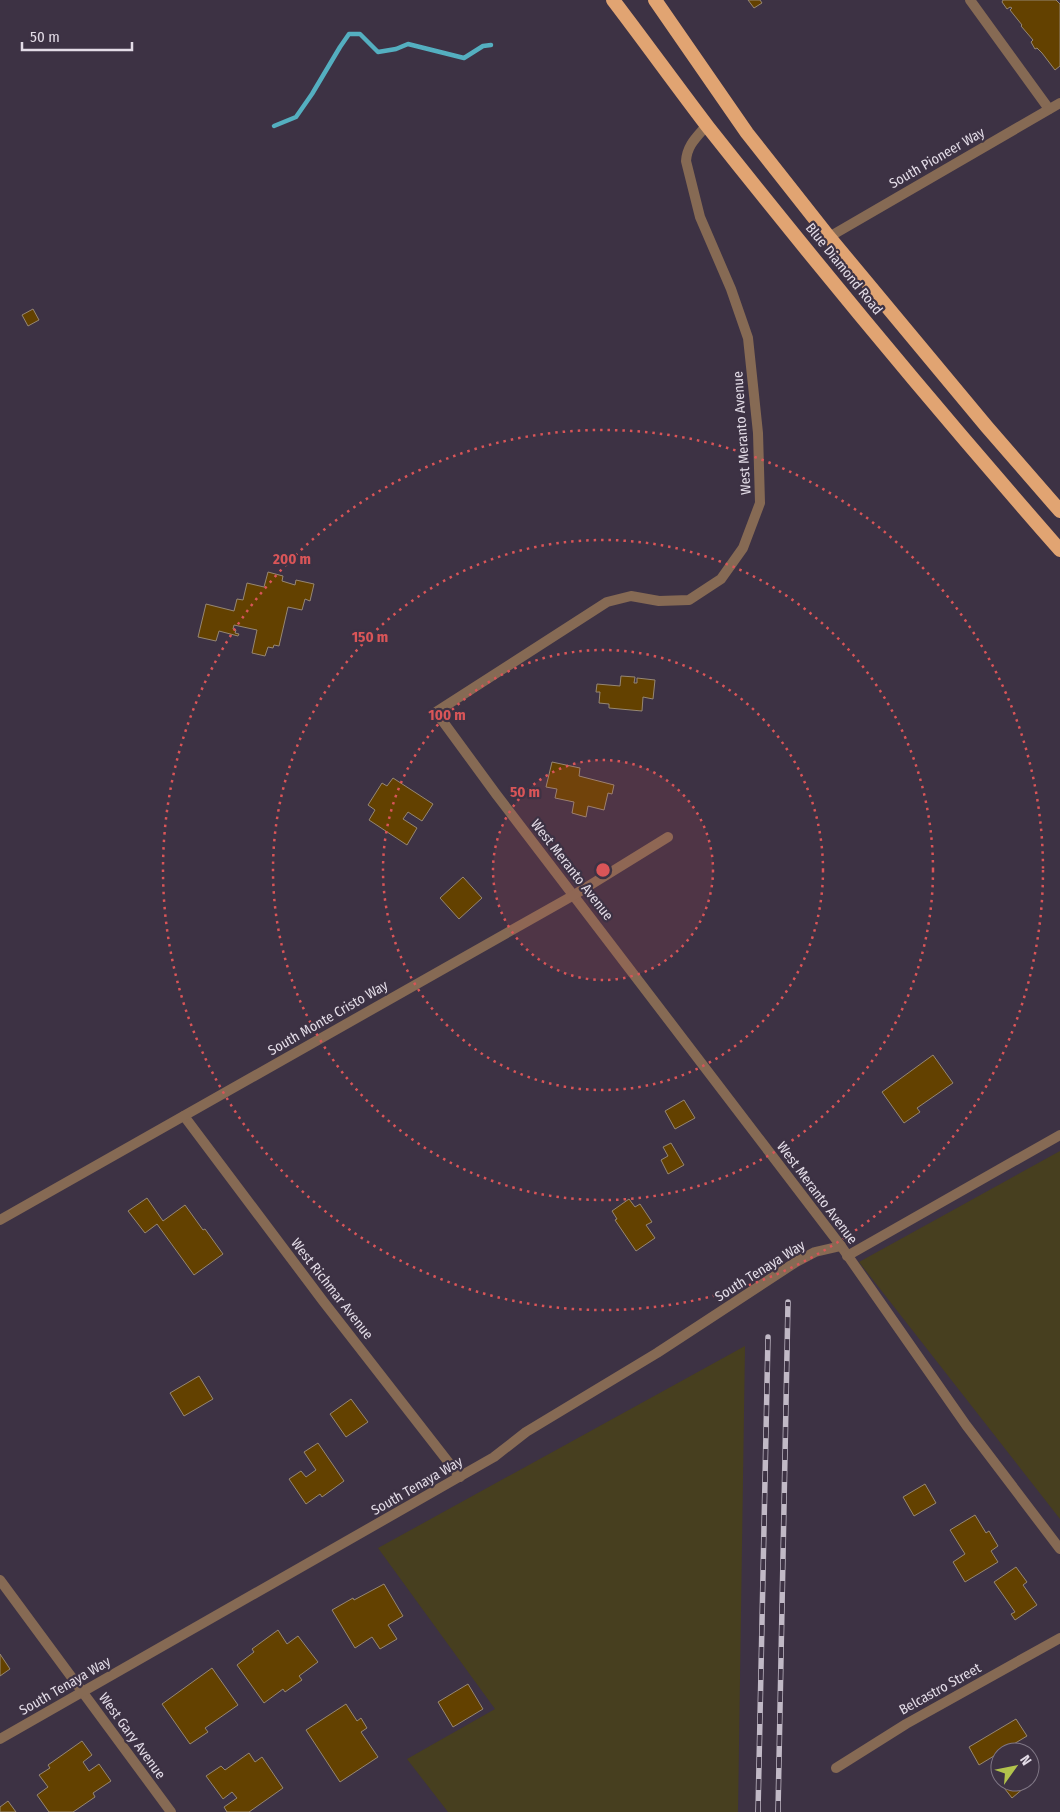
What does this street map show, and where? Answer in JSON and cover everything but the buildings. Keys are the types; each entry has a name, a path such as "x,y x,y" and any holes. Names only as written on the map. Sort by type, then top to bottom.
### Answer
{"highway":[{"name":"Blue Diamond Road","path":"613,0 707,126 856,310 1060,550"},
{"name":"Blue Diamond Road","path":"654,0 748,133 828,237 980,419 1060,511"}],"street":[{"path":"970,0 1049,109"},
{"name":"South Pioneer Way","path":"828,237 1060,103"},
{"name":"West Meranto Avenue","path":"707,126 690,144 686,152 686,161 700,217 731,289 748,338 758,433 760,503 743,548 721,579 689,600 660,601 631,596 607,602 436,712 496,794 840,1246 966,1425 1060,1549"},
{"name":"South Monte Cristo Way","path":"0,1220 574,895 668,837"},
{"name":"West Richmar Avenue","path":"184,1116 317,1293 460,1477"},
{"path":"847,1256 1060,1135"},
{"name":"South Tenaya Way","path":"0,1739 494,1458 526,1432 657,1353 796,1262 815,1252 840,1246"},
{"name":"West Gary Avenue","path":"0,1580 171,1812"},
{"name":"Belcastro Street","path":"836,1768 906,1724 1060,1638"}],"sand":[{"path":"1060,1151 1060,1519 859,1262"},
{"path":"745,1346 738,1812 448,1812 407,1759 495,1709 378,1548"}],"waterway":[{"path":"274,126 296,117 349,34 360,34 378,52 396,49 408,44 464,58 483,46 491,45"}],"railway":[{"path":"778,1812 788,1302"},
{"path":"758,1812 768,1337"}]}
